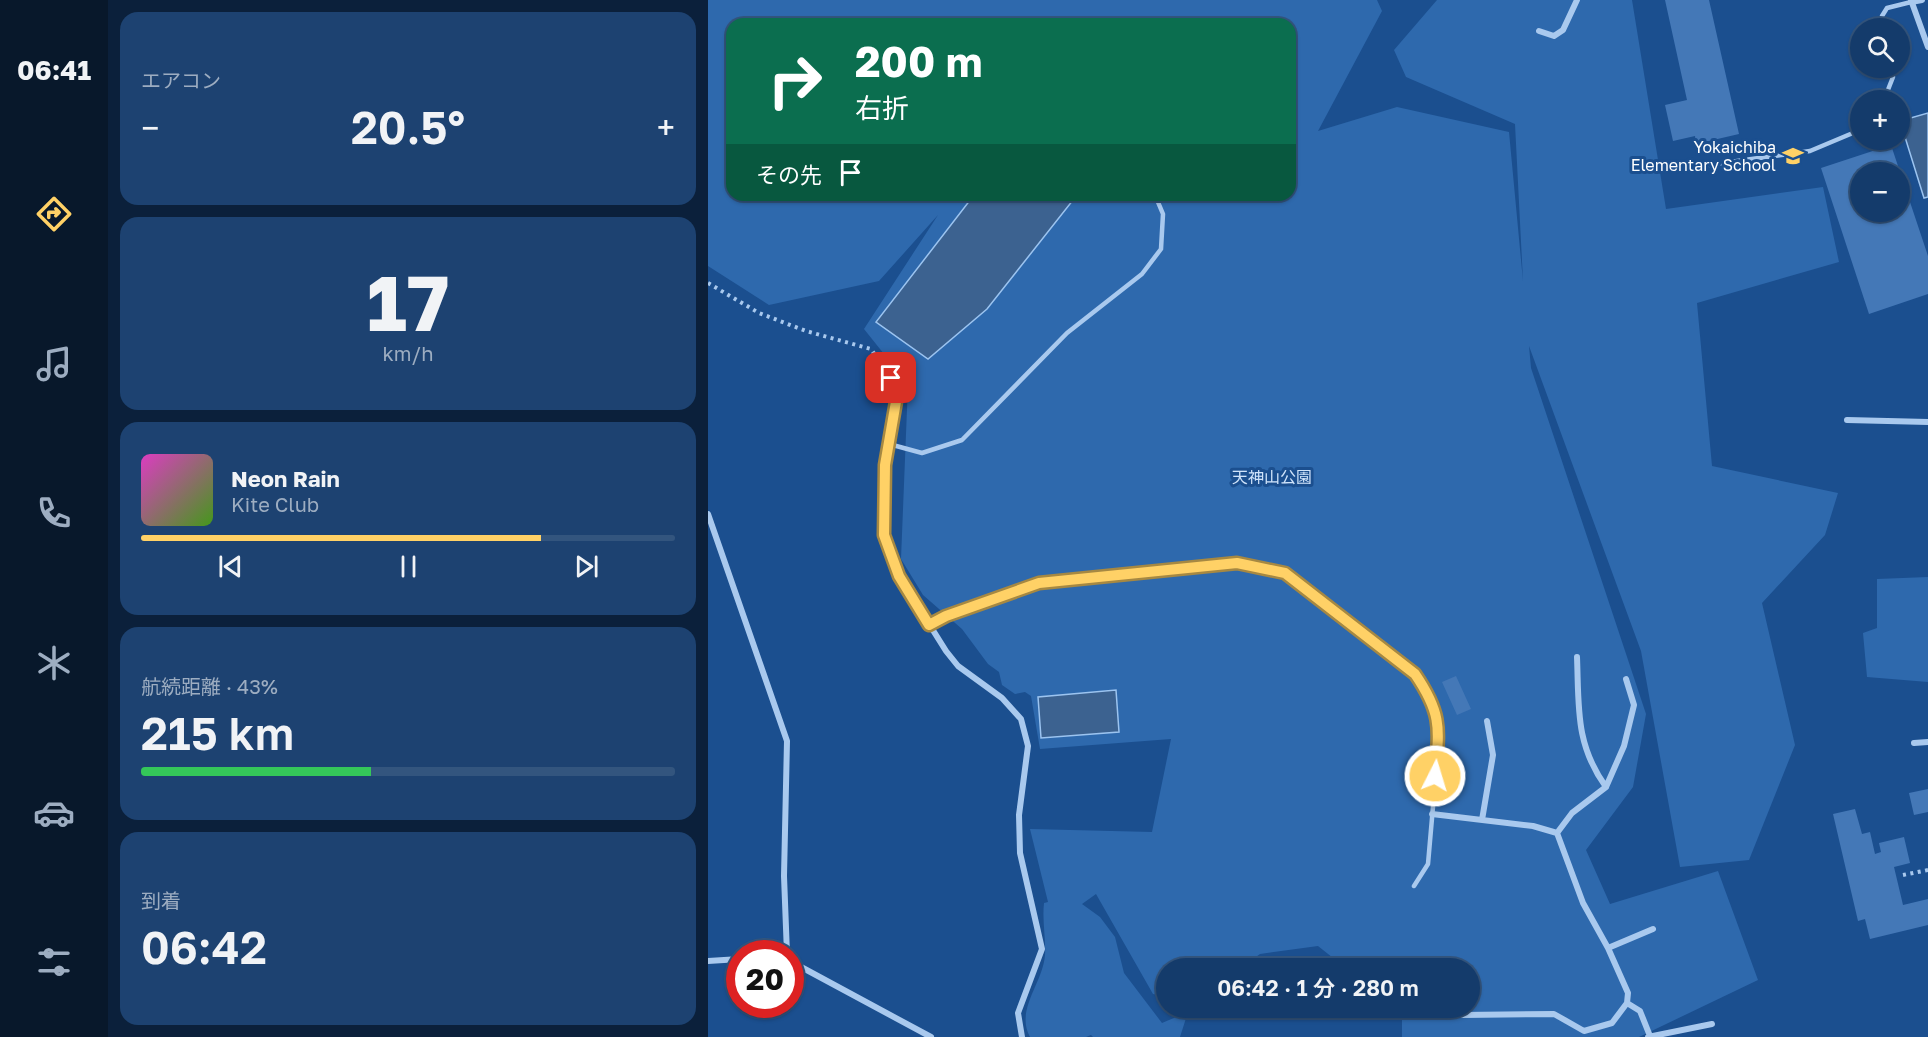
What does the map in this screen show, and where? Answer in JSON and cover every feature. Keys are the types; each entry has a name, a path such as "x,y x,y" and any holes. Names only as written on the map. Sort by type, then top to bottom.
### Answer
{"street":[{"path":"1539,31 1554,36 1563,30 1577,0"},
{"path":"1922,0 1911,1 1928,46"},
{"path":"891,378 898,390 885,465 884,535 899,576 958,666 1002,698 1021,718 1028,746 1019,815 1020,853 1042,950 1018,1013 1022,1037"},
{"path":"1847,420 1928,422"},
{"path":"708,514 787,741 784,876 786,940"},
{"path":"1577,657 1580,730 1593,768 1606,787"},
{"path":"1557,833 1572,813 1606,787 1624,746 1634,705 1626,679"},
{"path":"1482,820 1493,755 1487,721"},
{"path":"1914,743 1928,742"},
{"path":"1432,814 1533,826 1557,833"},
{"path":"1480,1016 1554,1014 1584,1031 1612,1023 1627,1003 1628,993 1608,948 1583,903 1557,833"},
{"path":"1608,948 1653,929"},
{"path":"708,961 726,960"},
{"path":"804,969 931,1037"},
{"path":"1627,1003 1640,1011 1649,1037 1712,1024"}],"lane":[{"path":"1882,18 1887,8 1911,1"},
{"path":"1687,168 1810,150 1850,134"},
{"path":"889,444 922,453 962,440 1067,333 1142,274 1161,249 1163,214 1158,201"},
{"path":"929,625 946,616 1039,583 1237,563 1285,573 1415,674 1427,692 1438,716 1439,738 1428,864 1414,886"}],"path":[{"path":"708,283 768,316 806,331 871,349 891,378"},
{"path":"1903,875 1928,870"}],"green space":[{"name":"天神山公園","path":"708,0 1377,0 1382,11 1318,131 1397,107 1509,132 1523,281 1515,124 1406,77 1394,50 1437,0 1632,0 1666,209 1823,187 1839,262 1697,303 1712,466 1838,493 1825,535 1762,603 1795,745 1749,860 1680,867 1641,651 1529,346 1531,368 1646,714 1633,787 1586,850 1610,904 1718,871 1758,980 1639,1037 1402,1037 1402,1018 1480,1018 1480,958 1333,958 1318,946 1260,954 1254,958 1156,958 1156,994 1153,994 1096,894 1082,904 1100,917 1115,937 1124,973 1156,1018 1162,1023 1174,1018 1186,1018 1180,1037 1093,1037 1091,1035 1086,1037 1030,1037 1026,1027 1026,1017 1045,955 1043,916 1044,903 1048,902 1030,829 1152,832 1171,739 1040,749 1031,696 1025,692 1015,694 1002,685 999,672 988,664 962,629 923,595 901,559 908,384 864,329 938,215 879,281 769,305 708,266"},
{"path":"1928,577 1928,682 1867,677 1863,633 1877,628 1877,579"}],"shaded area":[{"path":"1928,113 1928,197 1924,198 1909,150 1910,118"},
{"path":"969,201 1072,201 987,309 928,359 876,322"},
{"path":"1116,690 1119,732 1041,738 1038,697"}],"building":[{"path":"1665,0 1709,0 1739,134 1696,144 1695,136 1673,141 1665,105 1687,100"},
{"path":"1876,150 1893,150 1897,162 1850,162 1850,222 1910,222 1910,202 1928,256 1928,294 1869,314 1821,168"},
{"path":"1456,676 1471,709 1457,715 1442,682"},
{"path":"1928,789 1928,812 1914,815 1909,793"},
{"path":"1855,809 1862,834 1870,832 1875,854 1881,852 1879,843 1904,837 1910,863 1894,867 1903,905 1928,899 1928,925 1870,939 1865,919 1858,921 1833,814"}],"place":[{"name":"Yokaichiba Elementary School","path":"1793,156"}],"route":[{"path":"891,378 898,390 885,465 884,535 899,576 929,625 946,616 1039,583 1204,564 1237,563 1285,573 1415,674 1427,692 1438,716 1439,738 1435,776"}]}
